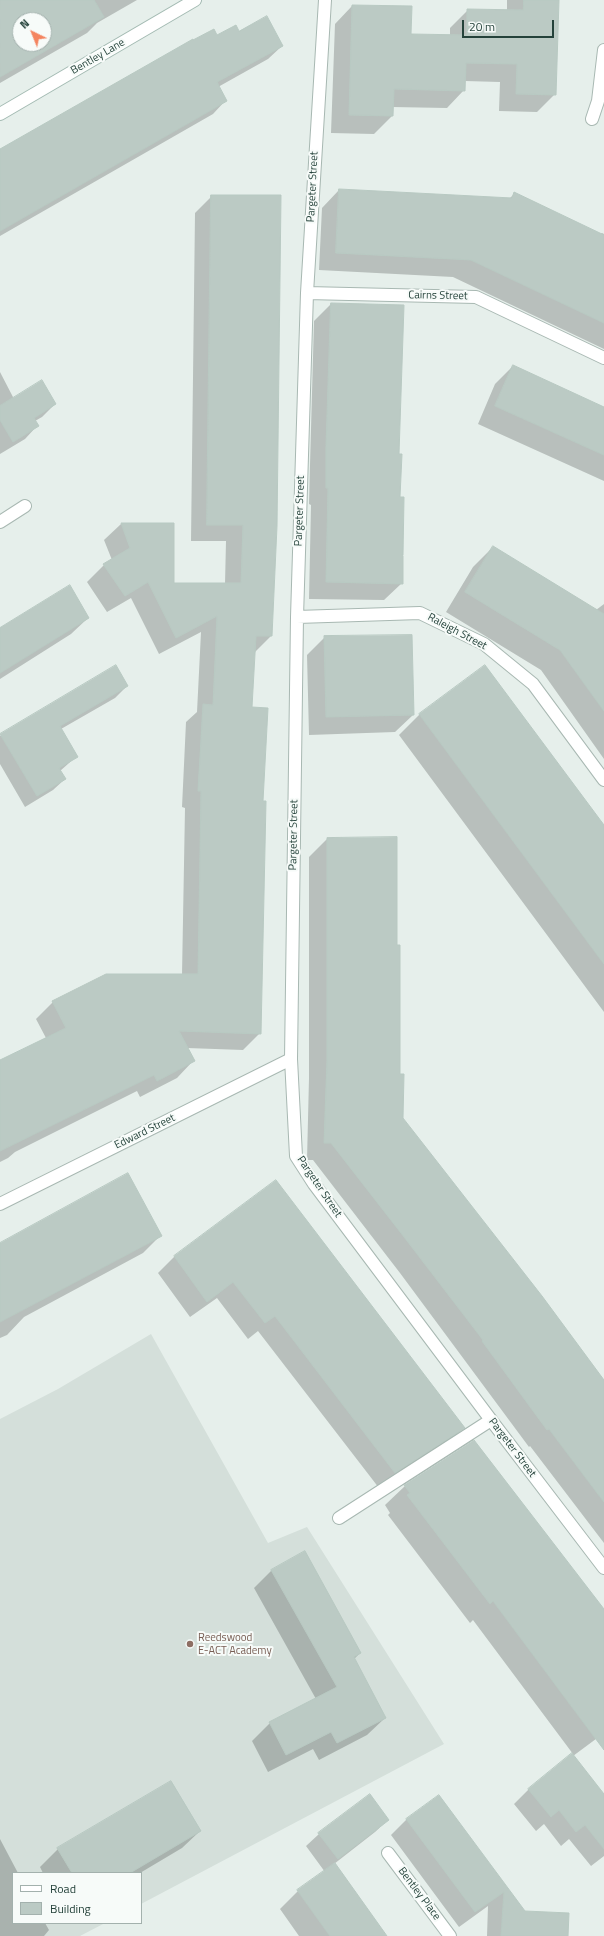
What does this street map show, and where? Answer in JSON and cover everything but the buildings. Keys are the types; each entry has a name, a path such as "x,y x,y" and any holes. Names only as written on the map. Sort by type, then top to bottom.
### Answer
{"street":[{"name":"Bentley Lane","path":"0,114 195,0"},
{"name":"Pargeter Street","path":"324,0 307,293 297,617 291,1059 296,1156 314,1184 490,1420 604,1568"},
{"path":"592,119 598,101 604,50"},
{"name":"Cairns Street","path":"307,293 476,297 604,358"},
{"path":"0,522 25,506"},
{"name":"Raleigh Street","path":"297,617 420,613 484,644 533,684 604,780"},
{"name":"Edward Street","path":"0,1204 291,1059"},
{"path":"339,1518 490,1420"},
{"name":"Bentley Place","path":"388,1853 450,1936"}],"shaded area":[{"name":"Reedswood E-ACT Academy","path":"151,1334 268,1543 307,1527 444,1744 142,1903 142,1872 12,1872 12,1924 103,1924 80,1936 0,1936 0,1419 58,1389"}],"place":[{"name":"Reedswood E-ACT Academy","path":"190,1644"}]}
